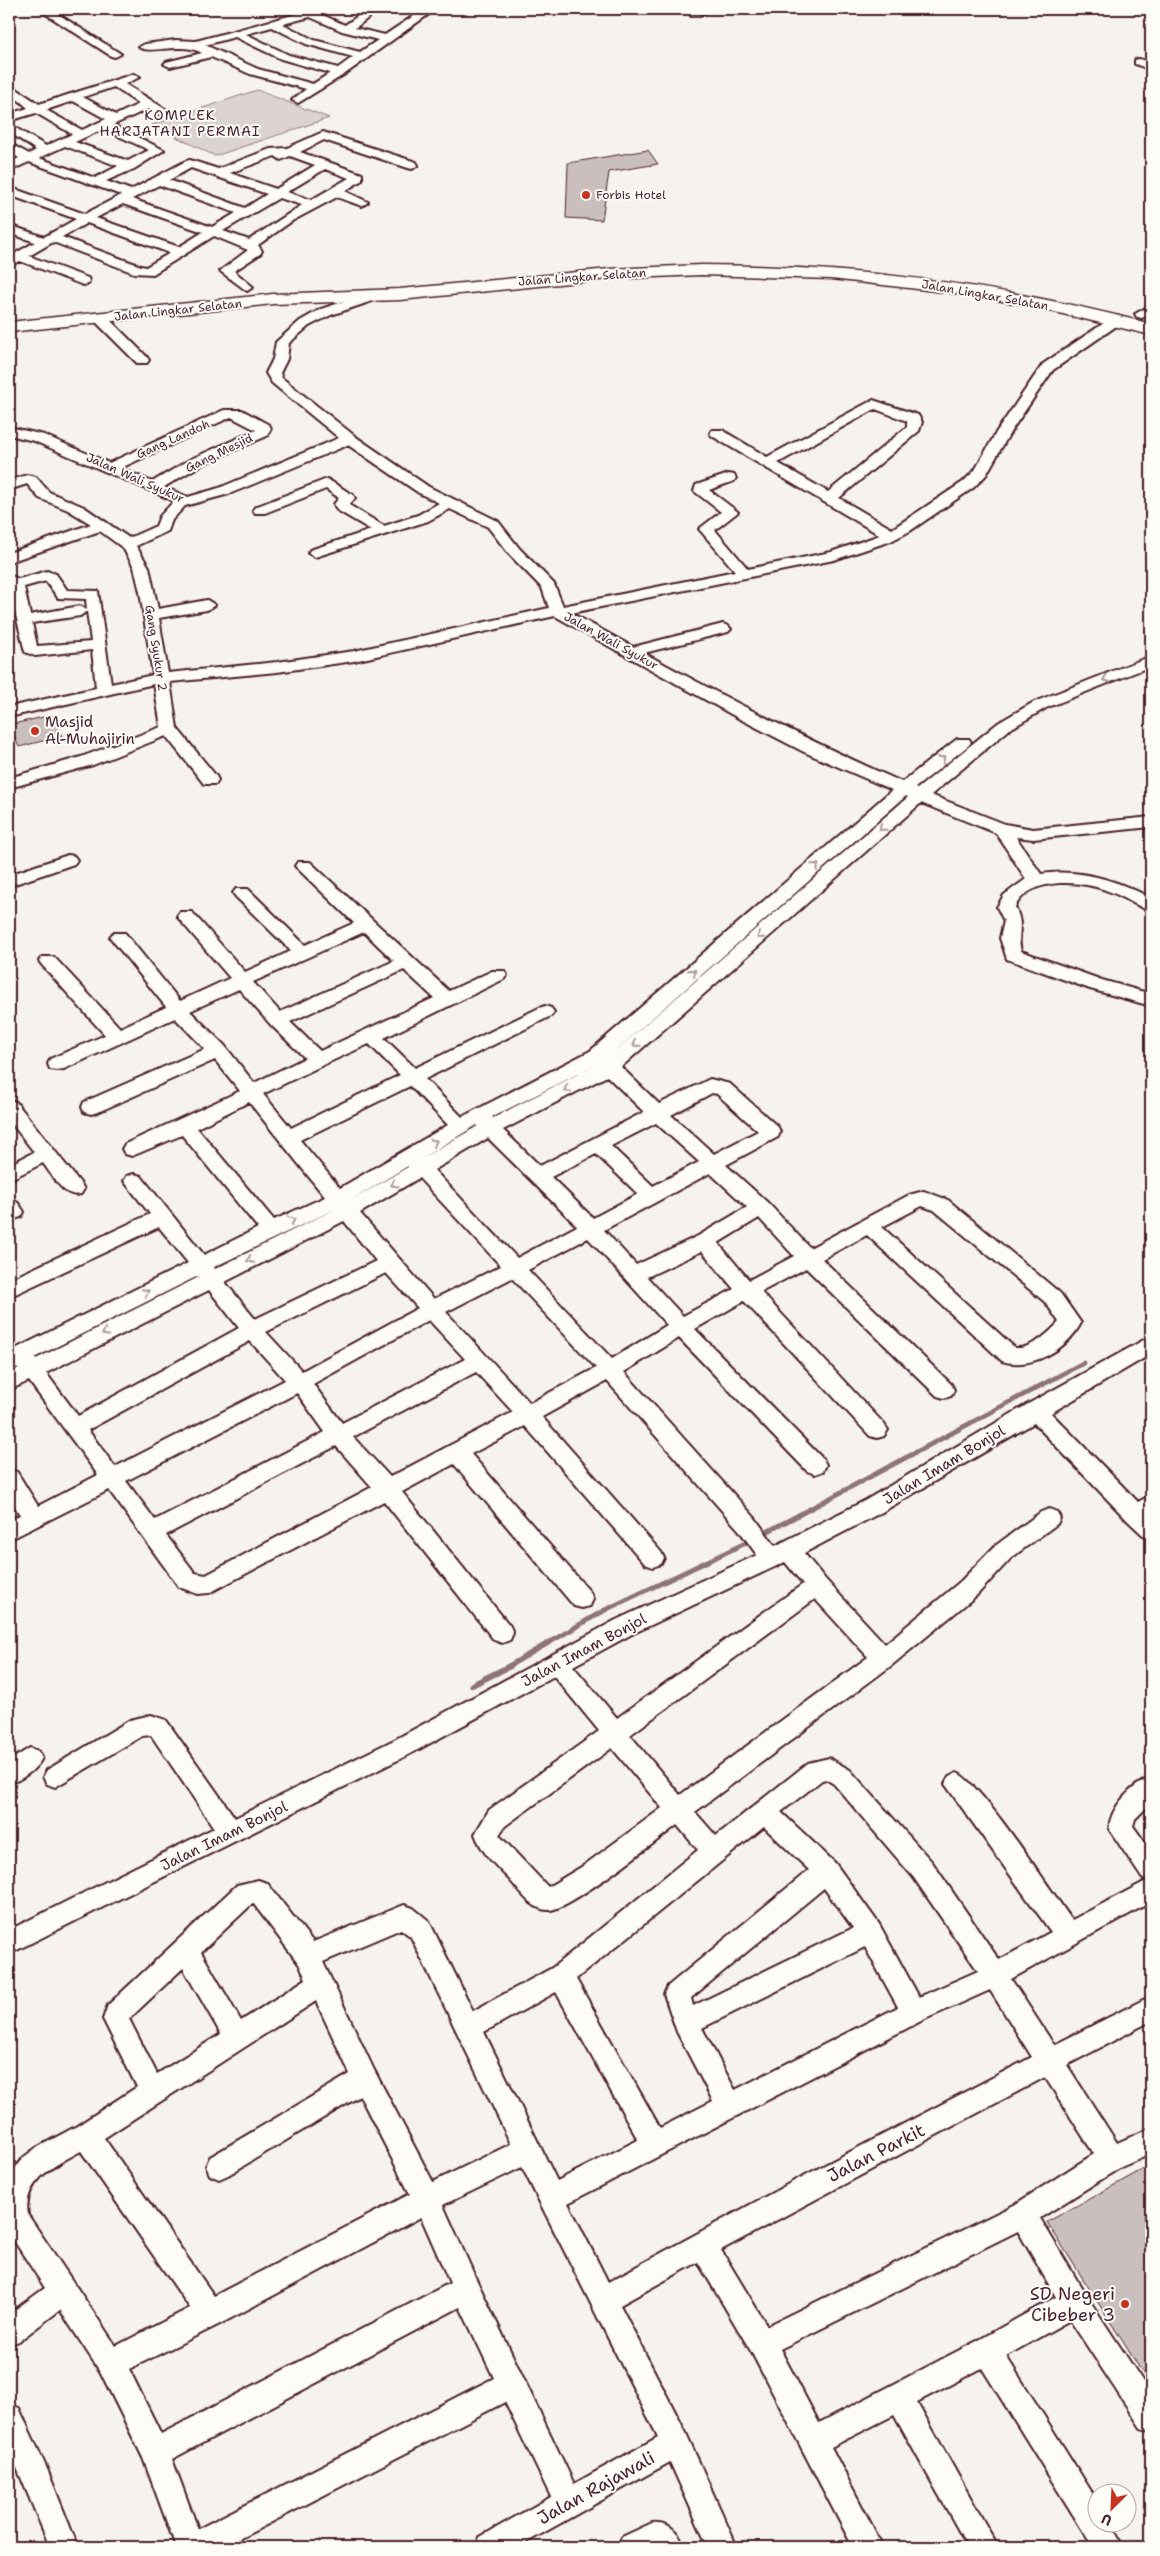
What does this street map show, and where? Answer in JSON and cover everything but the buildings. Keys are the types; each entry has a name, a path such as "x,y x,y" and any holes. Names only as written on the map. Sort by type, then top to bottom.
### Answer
{"highway":[{"name":"Jalan Lingkar Selatan","path":"369,292 561,267 694,260 804,261 939,274 1148,313"},
{"name":"Jalan Lingkar Selatan","path":"9,317 144,309 323,292 419,293 559,277 639,272 763,271 832,274 939,286 1118,320 1151,330"},
{"name":"Jalan Lingkar Selatan","path":"9,327 101,319 144,309"}],"street":[{"path":"43,9 115,54"},
{"path":"145,47 176,43 196,44 328,9"},
{"path":"346,29 375,9"},
{"path":"298,100 431,9"},
{"path":"309,13 346,29 386,39"},
{"path":"274,24 316,44 362,56"},
{"path":"237,34 285,58 341,72"},
{"path":"196,44 211,54 260,75 315,88"},
{"path":"170,64 211,54"},
{"path":"1139,62 1151,67"},
{"path":"9,104 14,116 134,77"},
{"path":"116,84 148,106 164,112"},
{"path":"9,87 37,109 82,135"},
{"path":"74,97 116,120"},
{"path":"9,167 148,106"},
{"path":"94,183 158,150 103,125"},
{"path":"9,128 45,151"},
{"path":"236,180 323,136 412,164"},
{"path":"65,142 130,166"},
{"path":"9,147 28,158 250,244 256,251 226,271 247,287"},
{"path":"218,174 274,152 289,152 358,178 288,218 250,244"},
{"path":"14,259 190,164 313,205"},
{"path":"9,229 145,271 215,232 244,212 324,165"},
{"path":"160,181 244,212"},
{"path":"9,186 180,252"},
{"path":"9,191 90,218"},
{"path":"336,192 354,203"},
{"path":"14,259 83,281"},
{"path":"351,440 277,380 273,373 280,359 283,342 306,322 320,312 369,292"},
{"path":"101,319 142,360"},
{"path":"9,712 160,678 331,661 744,573 834,556 891,535 922,518 968,485 981,472 1004,431 1048,367 1118,320"},
{"path":"768,462 873,404 913,418 916,422 914,428 829,498"},
{"name":"Gang Landoh","path":"109,468 229,413 236,413 264,428 262,433"},
{"name":"Jalan Wali Syukur","path":"9,431 39,438 182,502 202,500 224,492 338,442 351,440 403,477 493,524 549,587 558,612 744,715 810,748 911,793 1002,829 1033,834 1151,822"},
{"name":"Gang Mesjid","path":"151,488 196,462 262,433"},
{"path":"717,433 891,535"},
{"name":"Gang Syukur 2","path":"9,486 27,478 38,486 45,496 75,506 128,544 137,558 145,580 169,729"},
{"path":"729,478 701,488 701,491 731,512 706,529 744,573"},
{"path":"260,510 327,483 348,498 341,504 342,507 381,530"},
{"path":"128,544 163,528 164,519 182,502"},
{"path":"315,553 381,530 423,518 450,503"},
{"path":"9,558 102,525"},
{"path":"12,582 17,584 47,576 51,577 64,595 93,594 104,690"},
{"path":"12,582 25,620 27,642 30,650 88,646"},
{"path":"150,615 207,605"},
{"path":"25,620 80,611"},
{"path":"631,652 723,629"},
{"path":"9,645 27,642"},
{"path":"9,1382 21,1362 343,1205 485,1121 604,1061 911,793 995,716 1024,698 1151,648"},
{"path":"911,793 1020,715 1151,661"},
{"path":"9,783 87,761 169,729 210,780"},
{"path":"1002,829 1036,880"},
{"path":"9,881 68,860"},
{"path":"304,866 364,925 446,999"},
{"path":"1151,905 1116,887 1072,877 1036,880 1007,903 1006,911 1012,921 1009,938 1013,955 1096,985 1151,1000"},
{"path":"242,893 302,952"},
{"path":"186,916 277,1021 318,1059"},
{"path":"57,1064 364,925"},
{"path":"119,937 178,1010 218,1051 389,1263 527,1414 653,1558"},
{"path":"48,961 118,1038"},
{"path":"277,1021 407,962"},
{"path":"132,1149 185,1126 318,1059 372,1036 498,975"},
{"path":"288,1138 544,1012"},
{"path":"372,1036 410,1078 460,1126"},
{"path":"91,1107 218,1051"},
{"path":"604,1061 656,1113 761,1208 808,1258 944,1390"},
{"path":"9,1531 300,1382 432,1309 515,1268 589,1226 768,1135 770,1130 723,1089 713,1086 705,1087 537,1176"},
{"path":"9,1107 74,1189"},
{"path":"415,1163 460,1126 485,1121"},
{"path":"485,1121 537,1176 589,1226 681,1327 815,1465"},
{"path":"185,1126 271,1230"},
{"path":"598,1145 651,1195"},
{"path":"9,1173 45,1154"},
{"path":"415,1163 610,1370 747,1524 816,1586 884,1658"},
{"path":"134,1181 252,1330 300,1382 339,1435 387,1489 502,1633"},
{"path":"21,1362 75,1427 187,1580 198,1585 209,1584 610,1370 681,1327 916,1200 934,1201 1053,1298 1071,1323 1064,1331 1034,1352 1015,1358 1009,1355 868,1226"},
{"path":"207,1271 271,1230 343,1205"},
{"path":"632,1275 705,1241 761,1208"},
{"path":"9,1289 162,1217"},
{"path":"705,1241 748,1292 877,1430"},
{"path":"75,1427 252,1330 389,1263"},
{"name":"Jalan Imam Bonjol","path":"9,1942 404,1746 556,1663 774,1550 874,1506 1035,1410 1151,1344"},
{"path":"152,1532 478,1362"},
{"path":"1035,1410 1146,1516"},
{"path":"456,1451 582,1599"},
{"path":"9,1478 34,1518"},
{"path":"816,1586 497,1818 487,1834 490,1842 540,1896 549,1899 592,1874 884,1658 969,1588 1003,1552 1049,1518"},
{"path":"556,1663 615,1731 677,1810 716,1852"},
{"path":"55,1777 138,1727 151,1725 158,1728 230,1831"},
{"path":"9,1774 30,1758"},
{"path":"469,2027 561,1976 816,1770 829,1768 836,1771 923,1870 995,1975 1112,2158"},
{"path":"957,1784 987,1821 1067,1934"},
{"path":"1151,1788 1123,1817 1121,1824 1121,1829 1151,1870"},
{"path":"765,1812 826,1871 870,1932 914,2012"},
{"path":"730,2108 686,2023 678,1992 826,1871"},
{"path":"152,2091 116,2016 118,2010 246,1893 254,1890 262,1894 308,1956 365,2079 427,2198 466,2289 568,2502"},
{"path":"551,2198 730,2108 914,2012 995,1975 1067,1934 1151,1890"},
{"path":"308,1956 404,1916 420,1929 551,2198 676,2443 722,2547"},
{"path":"686,2023 870,1932"},
{"path":"185,1948 237,2038"},
{"path":"561,1976 655,2145"},
{"path":"320,1984 86,2135 43,2157 29,2168 21,2180 14,2206 16,2220 111,2363 155,2452 192,2547 511,2384"},
{"name":"Jalan Parkit","path":"602,2300 1151,2008"},
{"path":"219,2166 365,2079"},
{"path":"86,2135 210,2314"},
{"path":"762,2343 1022,2214 1112,2158 1151,2141"},
{"path":"111,2363 210,2314 427,2198 528,2150"},
{"path":"1022,2214 1074,2302 1151,2418"},
{"path":"703,2245 762,2343 868,2547"},
{"path":"155,2452 466,2289"},
{"path":"9,2331 63,2291"},
{"path":"814,2441 987,2352 1074,2302"},
{"path":"987,2352 1109,2547"},
{"path":"899,2397 984,2547"},
{"path":"9,2418 37,2479 64,2547"},
{"name":"Jalan Rajawali","path":"490,2547 676,2443"},
{"path":"632,2547 652,2536 659,2536 670,2547"}],"shaded area":[{"path":"257,90 329,118 215,156 152,125"}],"waterway":[{"path":"761,1535 1083,1363"},
{"path":"507,1667 605,1610 754,1539"},
{"path":"472,1685 510,1666"}],"place":[{"name":"Forbis Hotel","path":"586,195"},
{"name":"Masjid Al-Muhajirin","path":"35,731"},
{"name":"SD Negeri Cibeber 3","path":"1125,2304"}],"district":[{"name":"KOMPLEK HARJATANI PERMAI","path":"180,124"}]}
